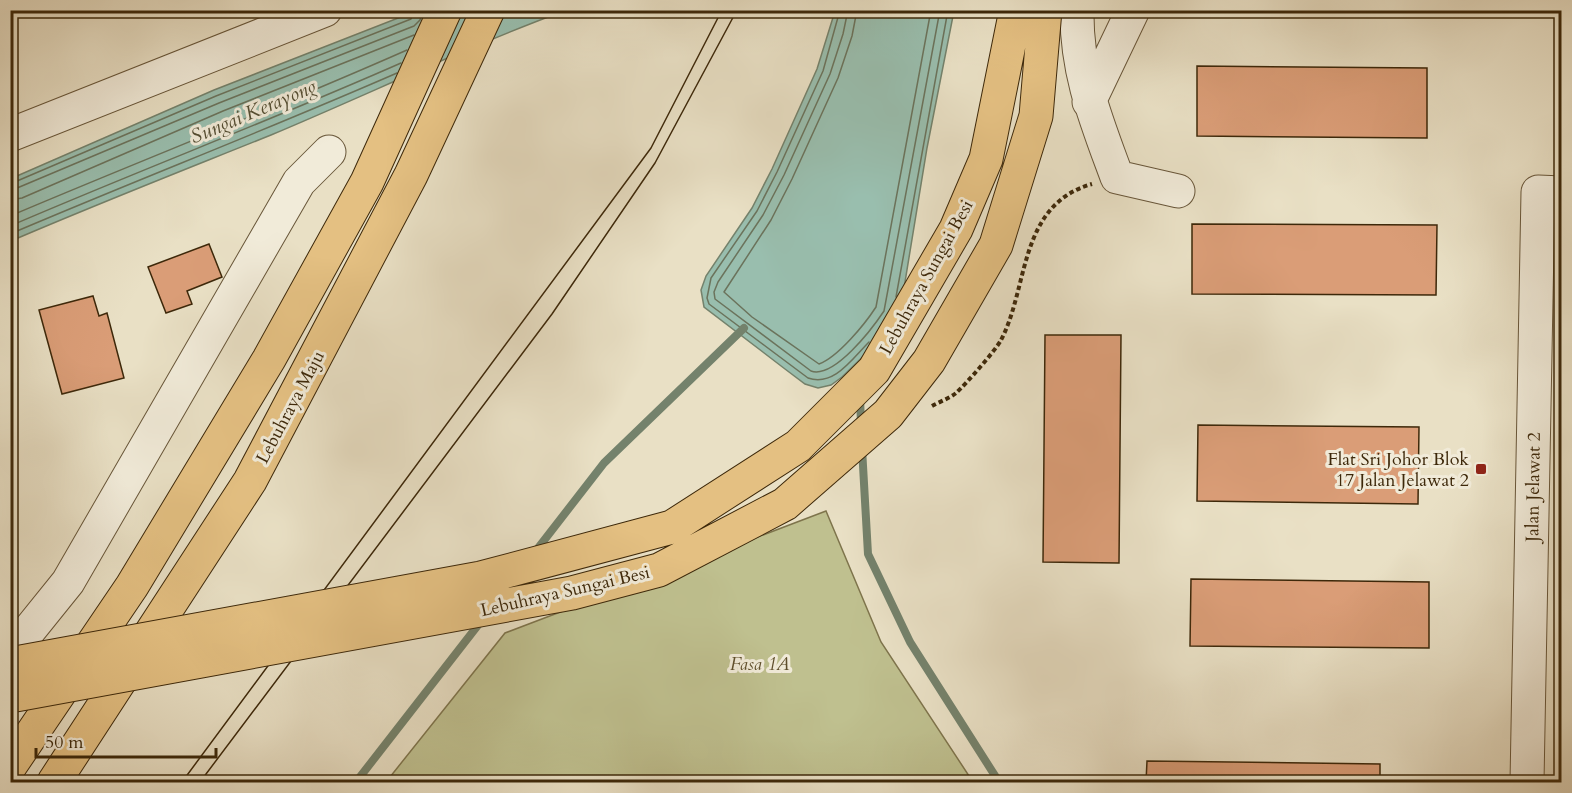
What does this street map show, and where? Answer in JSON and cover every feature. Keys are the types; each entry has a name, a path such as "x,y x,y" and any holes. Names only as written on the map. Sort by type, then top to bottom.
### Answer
{"highway":[{"path":"10,766 32,737 144,566 268,358 367,182 445,10"},
{"name":"Lebuhraya Maju","path":"54,783 250,481 411,175 488,10"},
{"name":"Lebuhraya Sungai Besi","path":"10,664 481,578 672,527 798,446 874,370 956,229 986,159 1016,10"},
{"name":"Lebuhraya Sungai Besi","path":"10,696 572,593 659,570 785,504 888,414 929,361 996,245 1036,116 1045,10"}],"street":[{"path":"10,135 325,10"},
{"path":"1077,10 1077,45 1089,102 1117,177 1178,191"},
{"path":"1089,102 1133,10"},
{"path":"10,654 68,582 299,182 329,152"},
{"name":"Jalan Jelawat 2","path":"1527,783 1550,193"}],"path":[{"path":"925,409 956,393 1001,341 1033,236 1057,202 1080,188 1117,177"}],"green space":[{"name":"Fasa 1A","path":"826,511 881,642 973,782 386,782 505,633"}],"water":[{"name":"Sungai Kerayong","path":"416,11 564,11 453,56 271,135 11,241 10,179 214,90"},
{"path":"835,11 954,11 927,148 904,288 882,338 842,377 831,385 818,388 805,384 704,307 701,290 706,276 752,208 772,169 817,69"}],"building":[{"path":"1197,66 1427,68 1427,138 1197,136"},
{"path":"1192,224 1437,225 1436,295 1192,294"},
{"path":"209,244 222,277 187,291 192,304 166,313 148,267"},
{"path":"93,296 99,316 107,313 124,378 62,394 39,310"},
{"path":"1045,335 1121,335 1119,563 1043,562"},
{"path":"1198,425 1419,427 1418,504 1197,501"},
{"path":"1191,579 1429,582 1429,648 1190,646"},
{"path":"1147,761 1380,764 1380,782 1146,782"}],"waterway":[{"path":"535,552 604,463 744,328"},
{"path":"860,397 861,424"},
{"path":"862,448 868,554 910,642 999,782"},
{"path":"356,782 482,620"}],"tram line":[{"path":"182,782 651,148 722,10"},
{"path":"200,782 552,314 655,163 737,10"}],"place":[{"name":"Flat Sri Johor Blok 17 Jalan Jelawat 2","path":"1481,469"}]}
